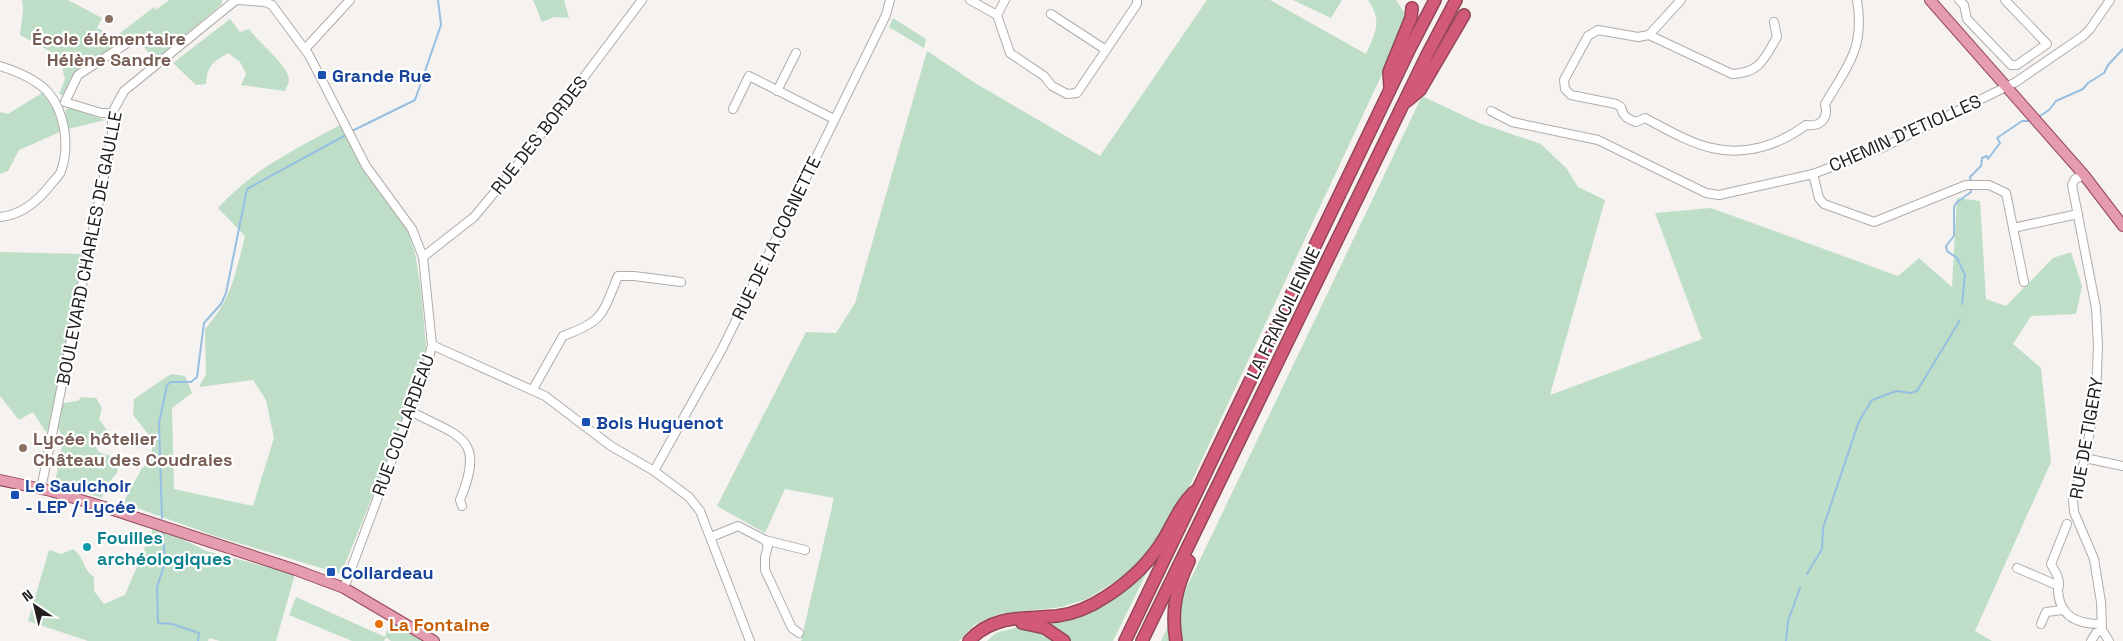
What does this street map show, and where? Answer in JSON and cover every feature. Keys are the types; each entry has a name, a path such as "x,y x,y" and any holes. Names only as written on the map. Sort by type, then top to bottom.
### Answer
{"highway":[{"name":"LA FRANCILIENNE","path":"1125,641 1390,89 1435,0"},
{"name":"LA FRANCILIENNE","path":"1142,641 1456,0"},
{"path":"1390,89 1389,72 1411,18 1412,8"},
{"path":"1404,104 1420,90 1464,15"},
{"path":"969,641 995,622 1007,619 1059,616 1077,611 1108,596 1134,576 1146,562 1166,536 1182,503 1197,489"},
{"path":"1176,641 1174,606 1176,595 1197,542 1197,528"},
{"path":"977,641 1005,625 1020,623 1045,628 1064,641"}],"main road":[{"path":"1930,0 2037,117 2123,218"},
{"path":"1936,0 2009,86"},
{"path":"2037,117 2123,226"},
{"path":"0,480 41,488 296,570 344,588 434,641"}],"street":[{"path":"237,0 265,2 272,5 305,49 356,148 412,229 423,257"},
{"name":"BOULEVARD CHARLES DE GAULLE","path":"41,488 112,136 112,113 121,96 130,86 237,0"},
{"path":"305,49 350,0"},
{"name":"RUE DES BORDES","path":"423,257 474,217 527,152 642,0"},
{"name":"RUE DE LA COGNETTE","path":"654,471 722,349 886,15 890,0"},
{"path":"970,0 997,15 1010,53 1044,76 1052,86 1067,94 1077,93 1137,4 1137,0"},
{"path":"997,15 1005,0"},
{"path":"1649,35 1681,0"},
{"path":"1774,22 1777,37 1763,62 1755,69 1744,73 1732,74 1649,35 1638,37 1598,30 1588,36 1564,80 1565,89 1571,95 1616,104 1621,107 1623,114 1628,119 1636,122 1645,118 1711,148 1738,150 1766,147 1793,134 1806,125 1814,126 1823,121 1827,112 1825,104 1849,64 1858,42 1860,18 1857,0"},
{"path":"1965,2 1967,19 2011,65 2017,65 2047,44 2005,0"},
{"name":"CHEMIN D'ETIOLLES","path":"1491,111 1512,122 1598,140 1706,193 1719,194 1813,174 1884,147 2009,86 2083,36 2110,0"},
{"path":"1051,14 1106,50"},
{"path":"58,106 66,102 78,75 129,42"},
{"path":"777,91 796,53"},
{"path":"0,66 18,72 46,90 58,106 66,144 61,172 41,198 13,216 0,218"},
{"path":"733,109 749,76 834,119"},
{"path":"66,102 101,113 112,113"},
{"path":"1813,174 1819,198 1824,204 1874,222 1966,185 1989,185 2006,193 2024,282"},
{"name":"RUE DE TIGERY","path":"2084,175 2075,179 2072,185 2096,308 2098,346 2096,397 2085,458 2073,500 2074,512 2094,559 2101,602 2101,627"},
{"path":"2013,228 2078,214"},
{"name":"RUE COLLARDEAU","path":"344,588 427,366 432,345 423,257"},
{"path":"533,390 562,336 588,326 597,320 604,310 618,276 634,276 681,282"},
{"path":"432,345 533,390 565,409 611,446 654,471 690,497 700,511 711,537 750,641"},
{"path":"410,411 461,438 470,452 471,466 460,500 462,506"},
{"path":"2085,458 2123,466"},
{"path":"2067,524 2052,564 2058,578 2063,610 2071,618 2101,627 2109,641"},
{"path":"711,537 738,526 765,540 805,550"},
{"path":"765,540 768,546 765,557 765,570 792,628 800,633"},
{"path":"2018,568 2059,586"},
{"path":"2041,624 2046,612 2063,610"},
{"path":"2091,641 2101,627"}],"green space":[{"path":"22,0 68,0 102,18 97,28 115,37 154,7 156,10 169,0 222,0 222,2 221,5 155,61 135,36 76,74 66,96 59,94 65,79 62,68 64,59 20,35 23,10"},
{"path":"533,0 564,0 569,18 554,17 542,22"},
{"path":"1207,0 1270,0 1366,54 1376,27 1373,8 1368,0 1396,0 1404,12 1405,25 1190,485 1158,540 1136,566 1087,599 1061,607 998,614 974,625 959,641 801,641 834,498 785,489 765,533 717,506 806,332 836,333 855,303 927,51 975,83 1100,156"},
{"path":"1293,0 1342,0 1331,18"},
{"path":"893,18 926,39 924,48 889,27"},
{"path":"230,19 240,32 249,29 279,61 289,80 285,91 241,85 246,74 240,62 228,53 218,59 209,69 206,84 196,85 173,63"},
{"path":"42,93 55,110 62,131 19,150 8,171 0,174 0,112 8,114"},
{"path":"1422,96 1479,123 1541,144 1567,169 1578,187 1605,200 1550,395 1702,339 1655,213 1711,208 1898,276 1919,258 1952,287 1957,198 1980,201 1986,299 2006,306 2053,258 2071,252 2082,286 2076,314 2031,316 2013,344 2041,368 2051,462 1975,631 1992,641 1161,641"},
{"path":"70,108 105,120 68,129 65,114 66,109"},
{"path":"340,125 373,183 407,229 415,253 421,290 426,347 422,374 341,574 215,536 123,503 142,468 152,459 152,439 133,415 134,399 171,374 185,376 192,393 172,408 174,489 253,506 274,438 266,400 253,380 199,387 206,374 205,329 227,297 245,236 218,208 231,194 260,171 290,152"},
{"path":"0,252 83,254 80,280 50,432 45,431 33,412 19,420 0,396"},
{"path":"81,397 96,398 102,408 99,419 108,432 94,444 99,452 119,459 117,473 108,483 102,498 55,483 63,440 58,428 63,403 78,401"},
{"path":"161,528 206,551 295,574 276,641 220,641 209,638 208,641 88,641 28,621 49,550 61,554 73,549 77,552 87,570 94,577 94,591 104,604 125,595 153,529"},
{"path":"1145,569 1147,572 1113,641 1068,641 1033,623 1069,618 1095,609 1119,593"},
{"path":"296,597 385,637 390,620 425,641 391,641 386,637 384,641 352,641 289,615"},
{"path":"1018,627 1039,631 1057,641 987,641 996,633"}],"waterway":[{"path":"352,131 415,100 441,25 438,0"},
{"path":"2037,118 2049,110 2056,101 2083,89 2088,83 2104,73 2108,65 2123,49"},
{"path":"1971,183 1970,177 1981,166 1982,158 1987,156 1988,159 2000,143 1997,138 2022,121 2031,121"},
{"path":"162,518 159,423 167,385 171,382 191,382 197,377 204,323 221,304 226,293 247,189 344,136"},
{"path":"1962,304 1965,275 1957,258 1947,251 1946,246 1954,236 1954,207 1956,203 1971,192 1971,188"},
{"path":"1807,574 1822,549 1823,528 1859,421 1872,400 1896,391 1911,393 1917,391 1960,320"},
{"path":"163,533 165,563 157,587 158,623 172,624 199,633 198,641"},
{"path":"1786,641 1788,621 1800,588"}],"place":[{"name":"École élémentaire Hélène Sandre","path":"109,19"},
{"name":"Grande Rue","path":"322,75"},
{"name":"Bois Huguenot","path":"586,422"},
{"name":"Lycée hôtelier Château des Coudraies","path":"23,448"},
{"name":"Le Saulchoir - LEP / Lycée","path":"15,495"},
{"name":"Fouilles archéologiques","path":"87,547"},
{"name":"Collardeau","path":"331,572"},
{"name":"La Fontaine","path":"379,624"}]}
